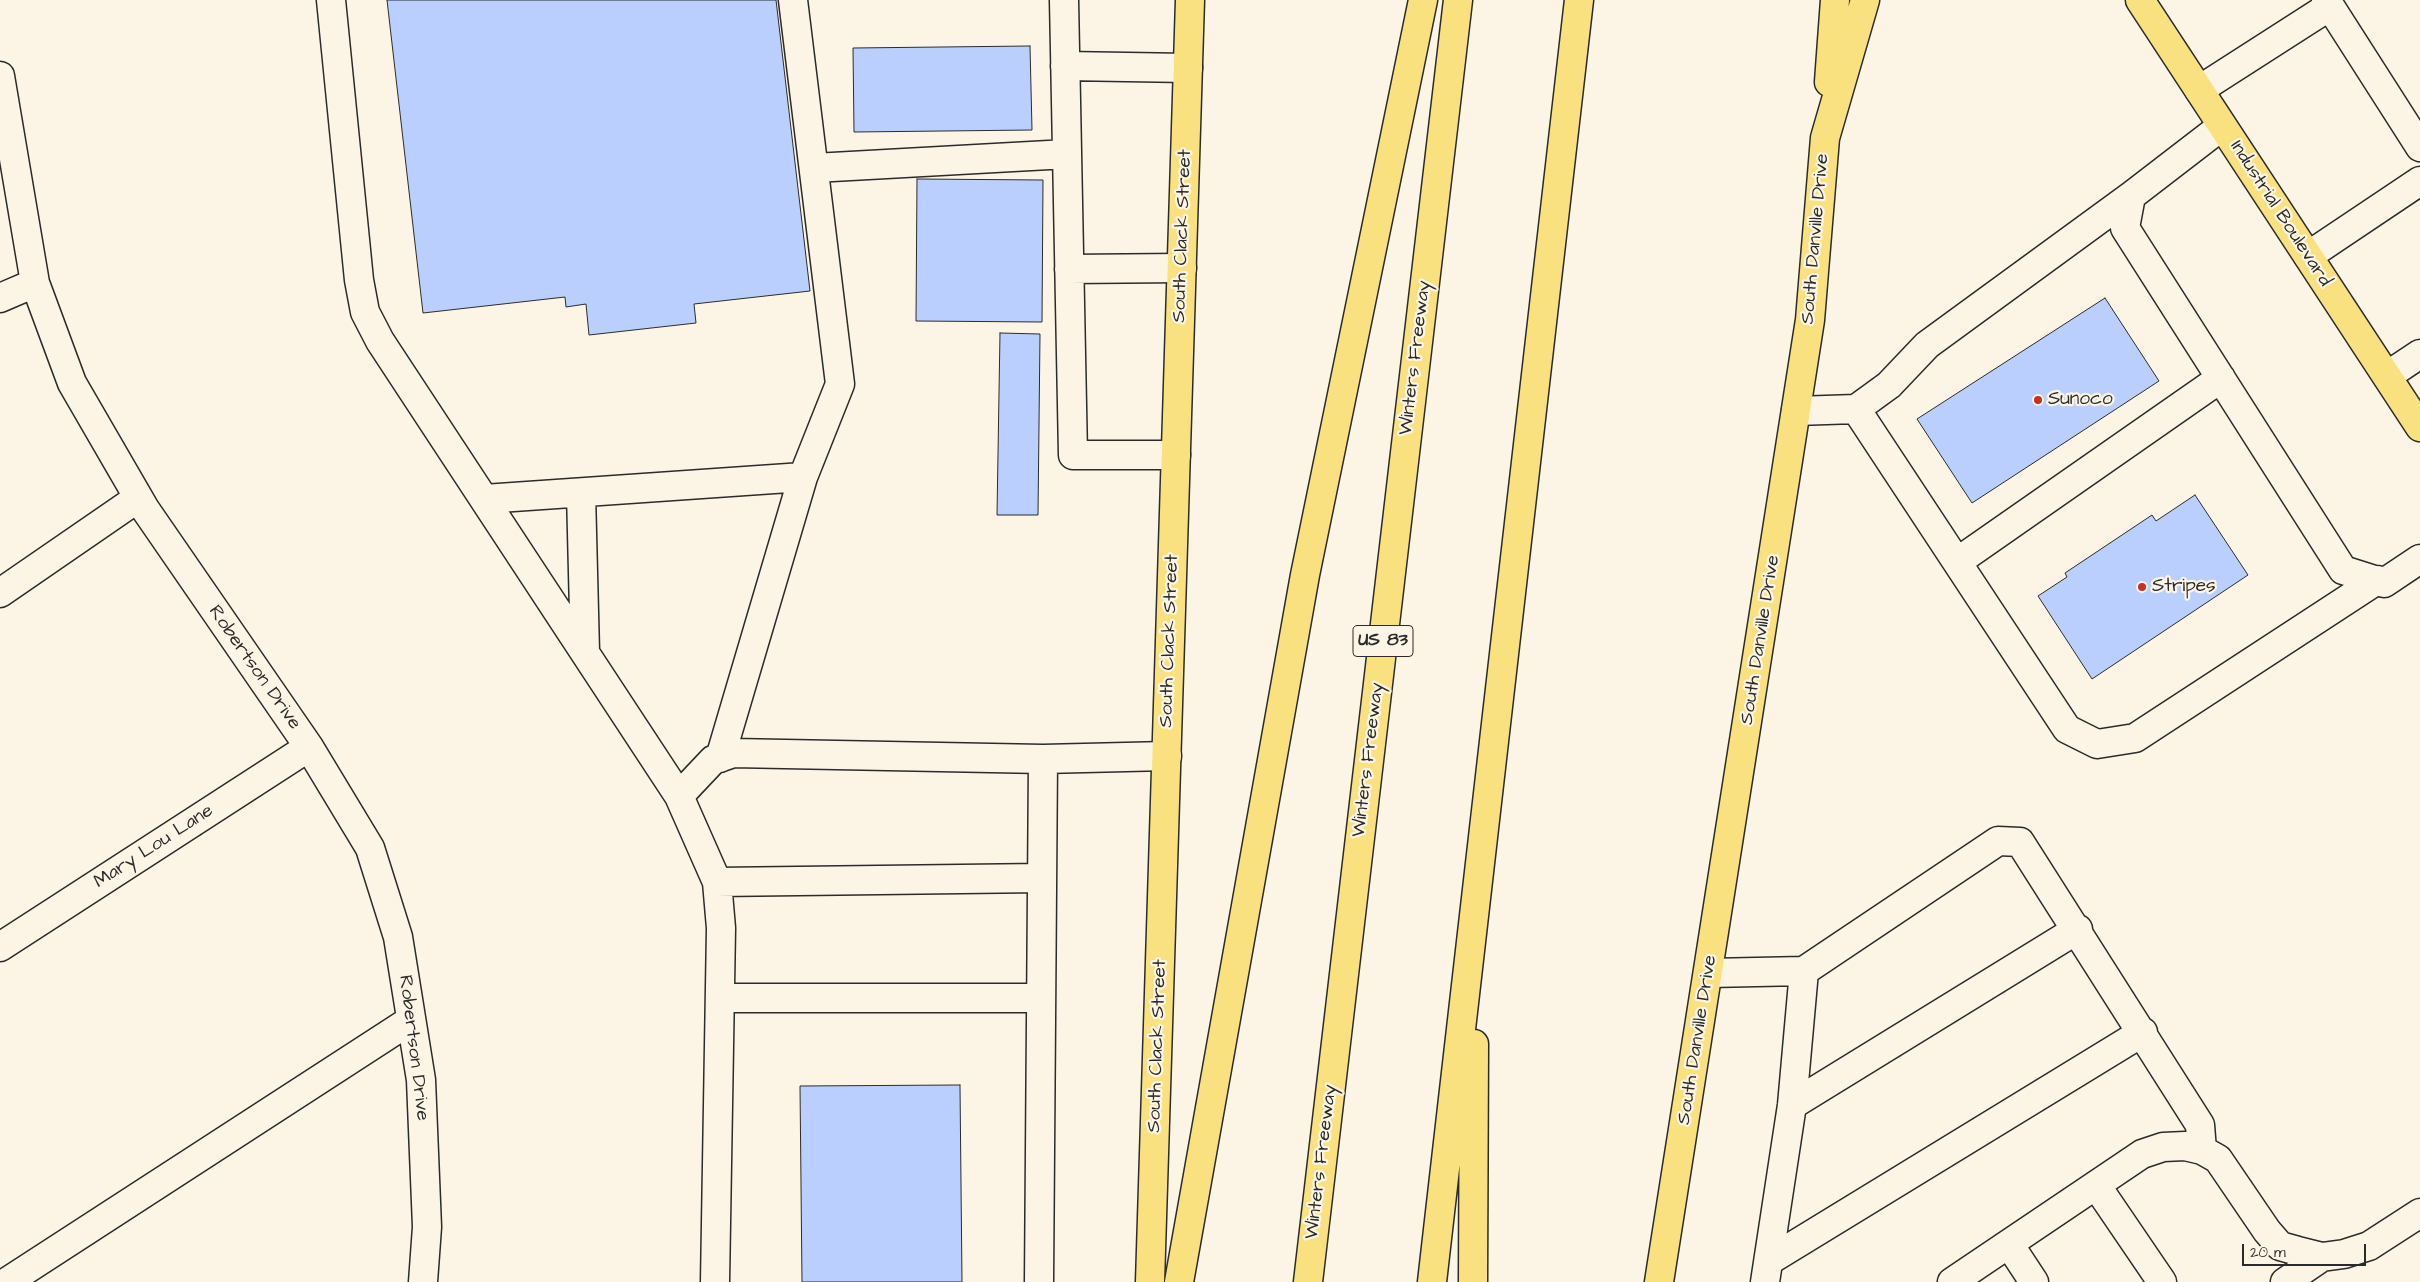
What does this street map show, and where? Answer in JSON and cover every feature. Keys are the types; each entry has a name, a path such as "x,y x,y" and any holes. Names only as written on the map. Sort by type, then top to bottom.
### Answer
{"main road":[{"name":"South Clack Street","path":"1150,1282 1190,0"},
{"path":"1179,1282 1305,575 1423,0"},
{"name":"Winters Freeway","path":"1308,1282 1458,0"},
{"path":"1432,1282 1579,0"},
{"path":"1825,138 1834,0"},
{"name":"South Danville Drive","path":"1659,1282 1709,974 1810,320 1825,138 1865,0"},
{"name":"Industrial Boulevard","path":"2140,0 2420,427"},
{"path":"1473,1282 1475,906"}],"street":[{"path":"331,0 359,280 366,312 380,341 679,796 717,882 721,928 715,1282"},
{"path":"720,758 803,477 840,384 793,0"},
{"path":"1064,0 1073,454 1176,455"},
{"path":"2199,90 2328,3 2420,147"},
{"path":"1065,66 1188,68"},
{"name":"Robertson Drive","path":"0,76 36,284 72,383 138,498 309,747 370,848 398,937 421,1090 427,1227 423,1282"},
{"path":"1796,411 1856,409 1889,385 1927,345 2131,196 2222,126"},
{"path":"814,168 1067,154"},
{"path":"2308,256 2420,181"},
{"path":"2131,196 2125,228 2343,570 2384,583 2420,559"},
{"path":"1069,269 1182,268"},
{"path":"0,298 36,284"},
{"path":"2387,376 2420,354"},
{"path":"1957,562 2221,378"},
{"path":"1856,409 2067,729 2097,744 2135,738 2377,580"},
{"path":"484,499 803,477"},
{"path":"581,493 586,652"},
{"path":"0,593 138,498"},
{"name":"Mary Lou Lane","path":"0,947 309,747"},
{"path":"679,796 713,760 733,753 1042,759 1167,756"},
{"path":"1039,1282 1039,998 1042,759"},
{"path":"1709,974 1804,970 1998,841 2020,842 2078,929 2200,1125 2202,1150"},
{"path":"717,882 1042,878"},
{"path":"1792,1105 2078,929"},
{"path":"1768,1271 1792,1105 1804,970"},
{"path":"720,998 1039,998"},
{"path":"7,1282 411,1020"},
{"path":"1768,1271 2143,1032"},
{"path":"1952,1282 2142,1154 2163,1147 2185,1146 2202,1150 2218,1159 2268,1232 2280,1246 2322,1257 2344,1254 2369,1246 2420,1213"},
{"path":"2096,1184 2162,1282"},
{"path":"2009,1244 2034,1282"},
{"path":"2286,1282 2322,1257"}],"building":[{"path":"387,0 776,0 810,291 694,304 696,323 589,335 586,304 566,307 565,297 423,313"},
{"path":"1030,46 1032,130 854,132 853,48"},
{"path":"917,179 1043,180 1042,322 916,321"},
{"name":"Sunoco","path":"2105,298 2159,381 1972,503 1917,419"},
{"path":"1000,333 1040,334 1038,515 997,515"},
{"name":"Stripes","path":"2195,495 2248,575 2092,679 2038,596 2067,577 2065,573 2152,515 2156,521"},
{"path":"960,1085 962,1282 802,1282 800,1086"}],"place":[{"name":"Sunoco","path":"2038,400"},
{"name":"Stripes","path":"2142,587"}]}
